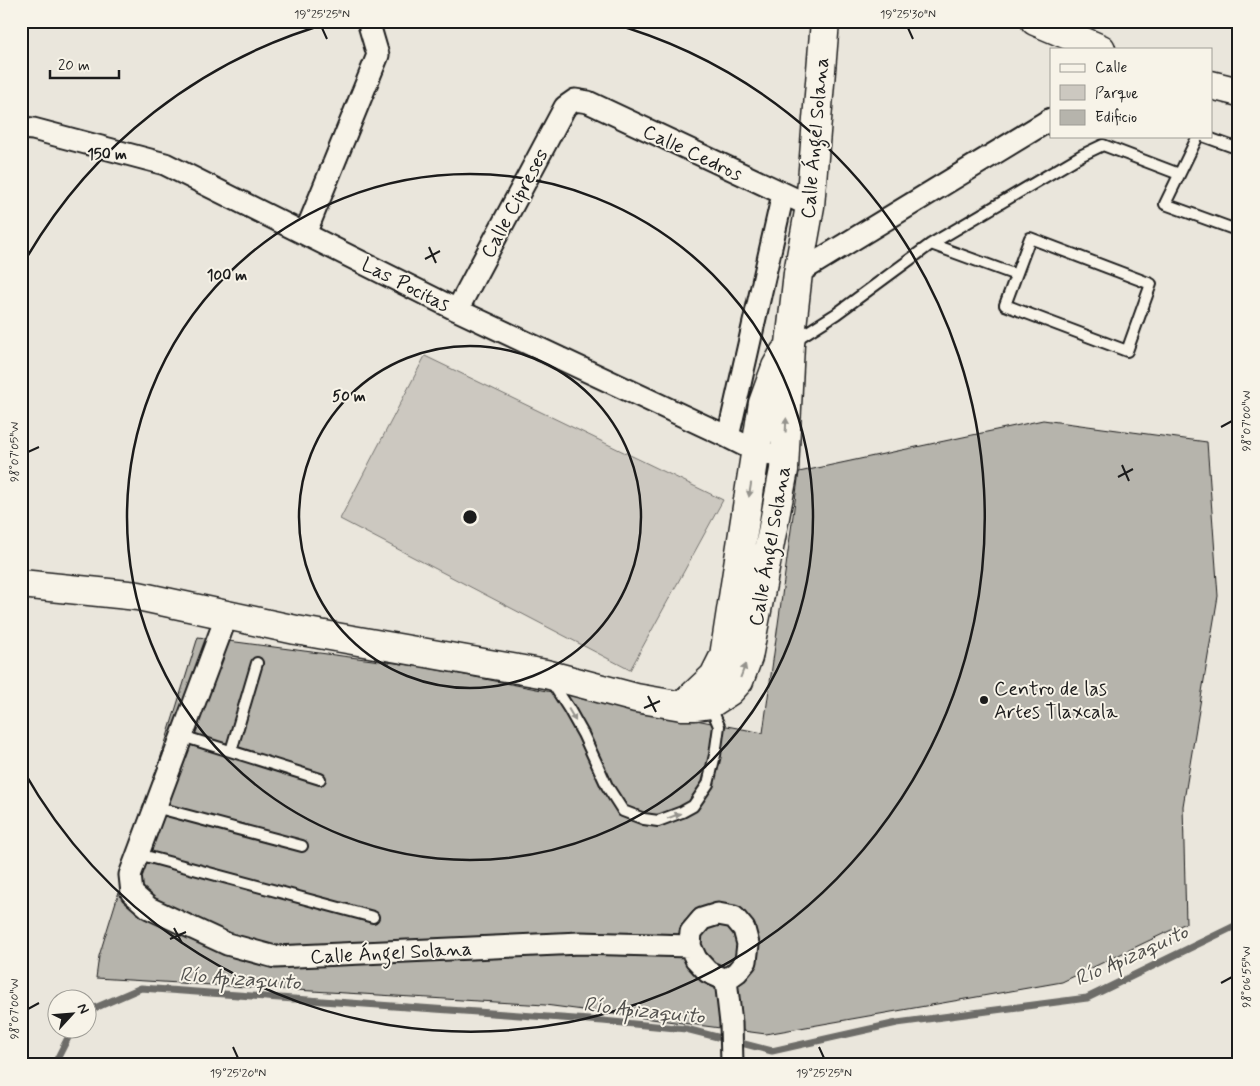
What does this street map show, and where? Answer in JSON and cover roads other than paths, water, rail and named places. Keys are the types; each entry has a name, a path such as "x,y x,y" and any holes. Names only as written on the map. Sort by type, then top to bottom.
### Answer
{"main road":[{"name":"Calle Ángel Solana","path":"698,700 730,691 740,681 748,658 784,470 790,344 798,273 810,206 825,21"},
{"path":"1035,21 1099,48"},
{"path":"1212,85 1239,92"},
{"name":"Calle Ángel Solana","path":"698,700 714,676 724,656 764,403 776,366 790,344"},
{"path":"21,584 138,596 296,630 546,674 636,698 698,700"}],"street":[{"path":"305,234 378,55 368,21"},
{"name":"Calle Cedros","path":"575,100 588,102 810,206"},
{"name":"Calle Cipreses","path":"457,310 566,107 575,100"},
{"path":"798,273 1050,120"},
{"name":"Las Pocitas","path":"21,128 33,129 165,164 457,310 728,437 756,452 785,458"},
{"path":"728,437 783,194"},
{"name":"Calle Ángel Solana","path":"227,615 130,875 132,893 149,908 227,944 275,957 580,943 690,946"},
{"path":"718,914 734,917 744,929 748,944 746,961 737,972 726,980 708,972 696,960 690,946 691,932 702,919 718,914"},
{"path":"726,980 731,1023 732,1065"}],"lane":[{"path":"1197,138 1165,204 1239,231"},
{"path":"1209,138 1239,149"},
{"path":"790,344 836,314 931,244 1082,154 1103,145 1179,174"},
{"path":"1030,238 1151,284 1127,351 1005,306 1016,275 1030,238"},
{"path":"931,244 1016,275"},
{"path":"231,751 257,663"},
{"path":"546,674 578,726 607,786 623,811 644,819 658,821 694,806 708,784 720,726 698,700"},
{"path":"182,736 320,779"},
{"path":"156,807 302,846"},
{"path":"138,854 373,917"}],"waterway":[{"path":"21,676 22,667"},
{"path":"21,786 21,801"},
{"name":"Río Apizaquito","path":"98,1007 141,988 603,1021 686,1029 772,1051 897,1023 1087,998 1239,924"},
{"name":"Río Apizaquito","path":"54,1065 68,1038"}],"place":[{"name":"Centro de las Artes Tlaxcala","path":"984,700"}]}
